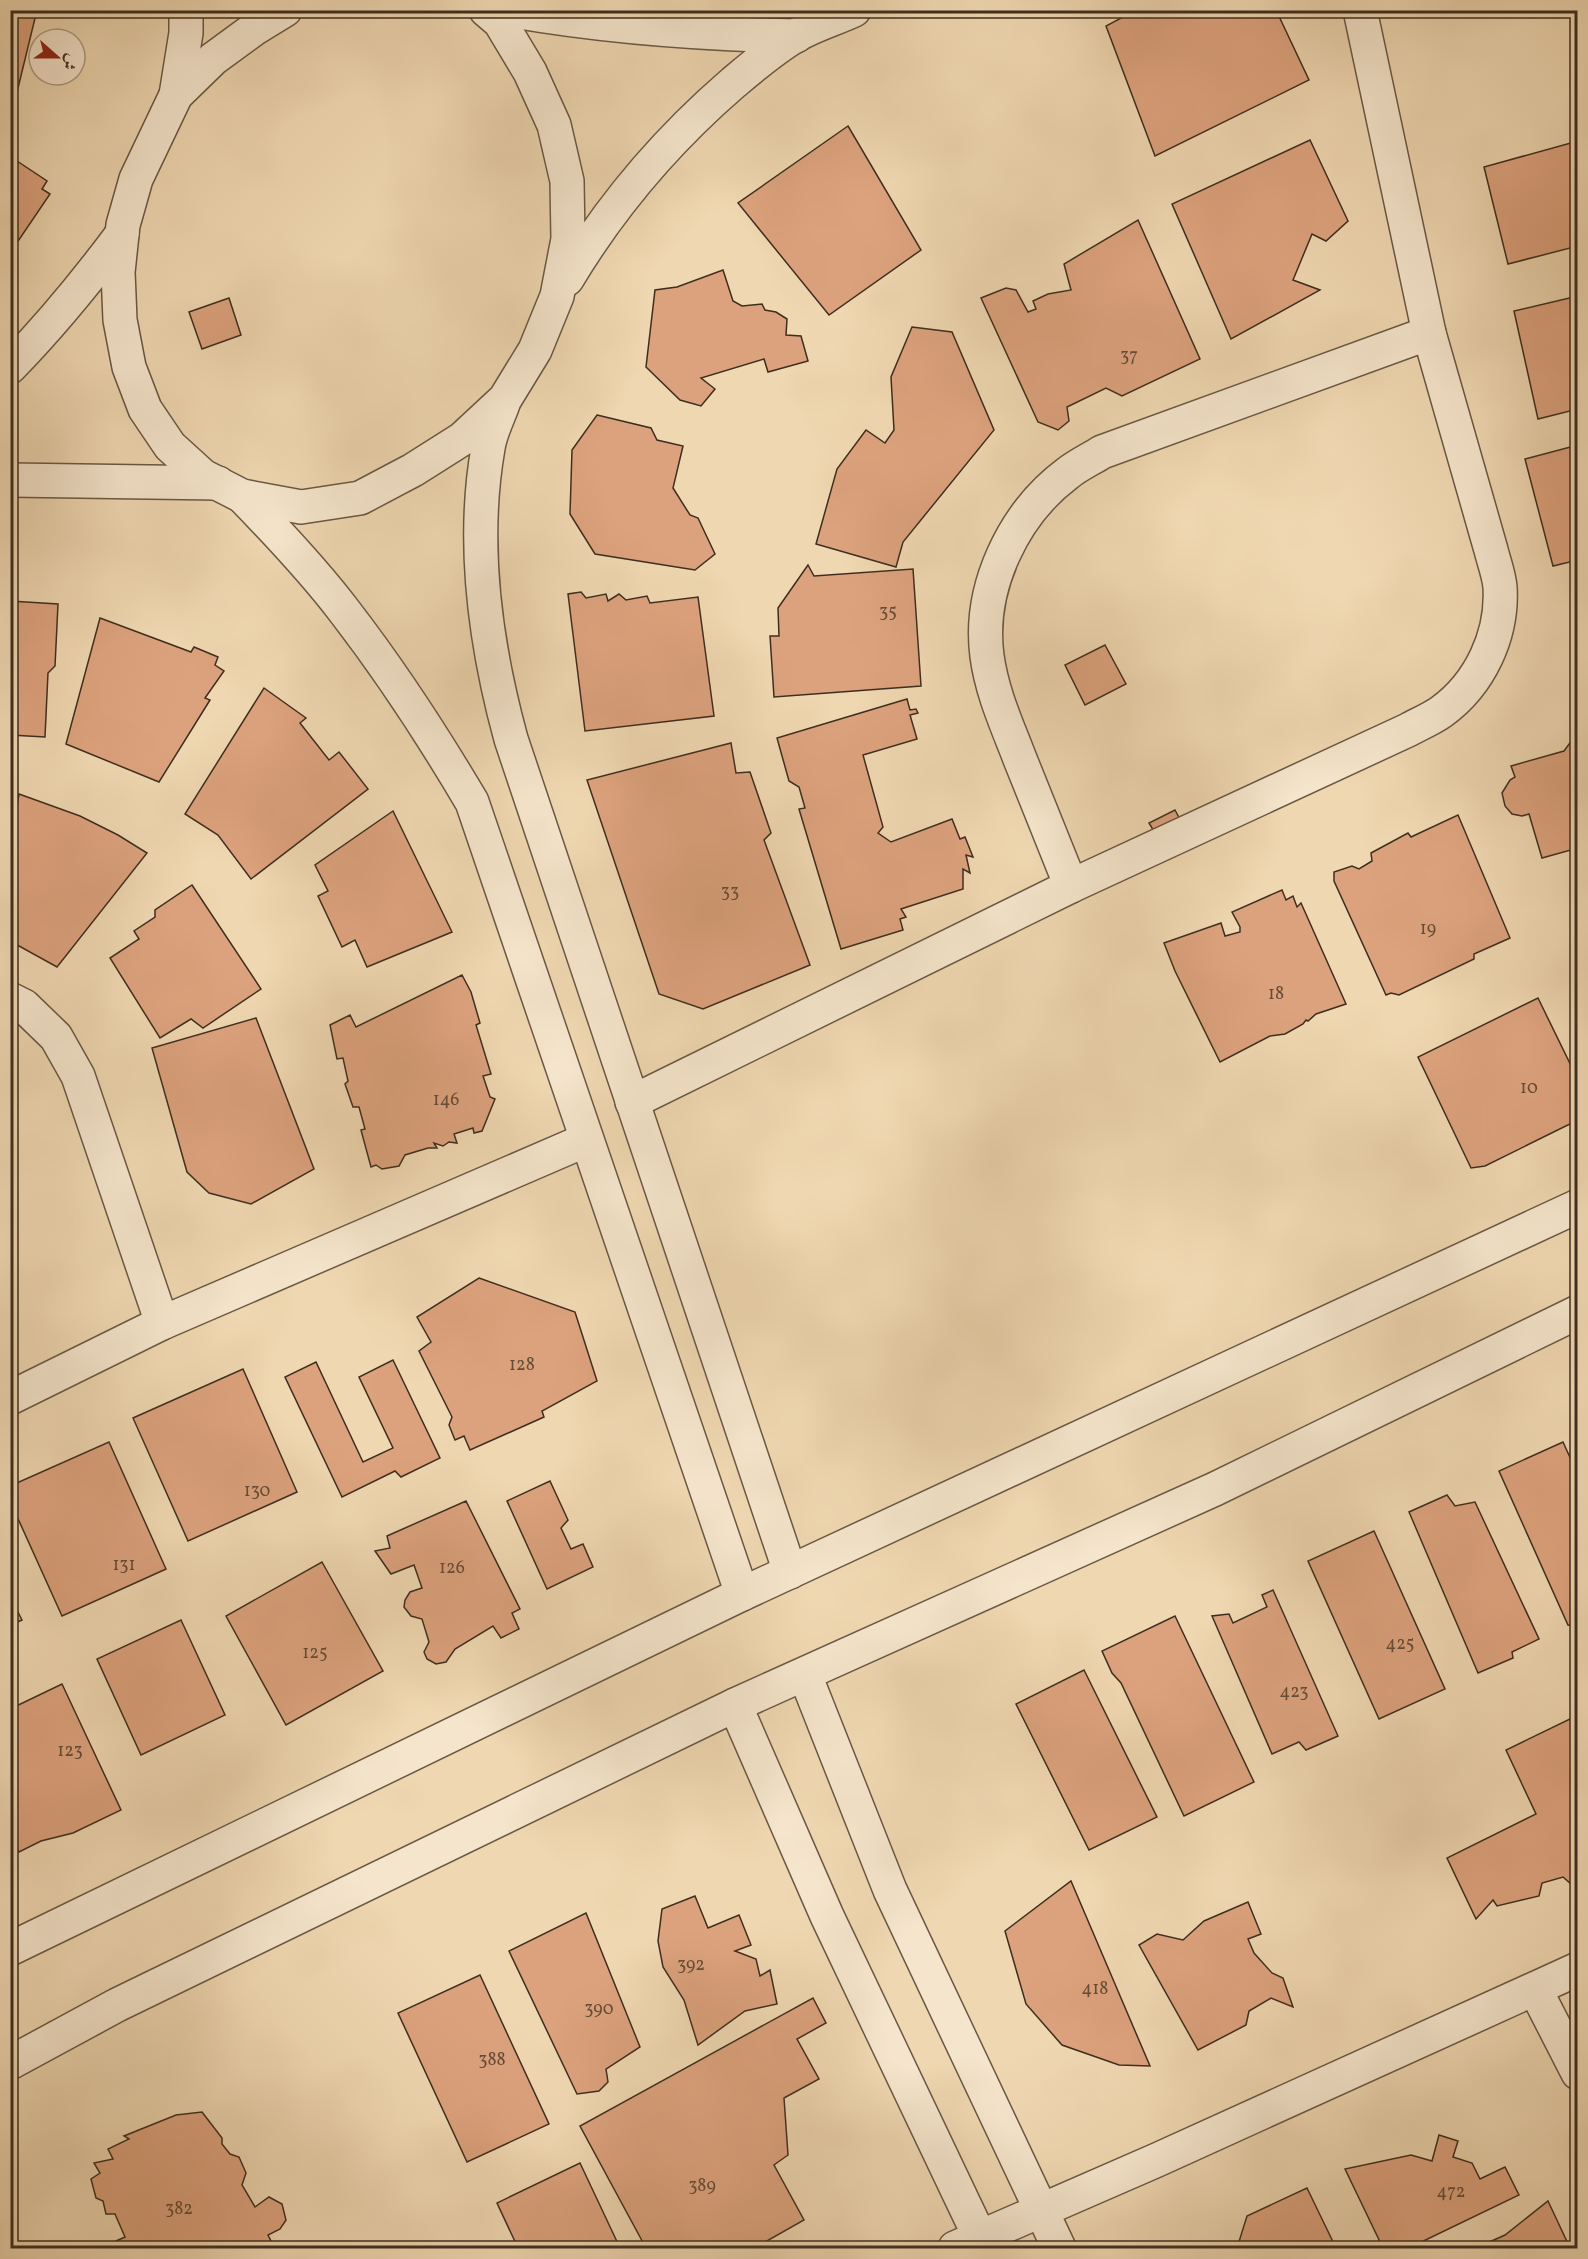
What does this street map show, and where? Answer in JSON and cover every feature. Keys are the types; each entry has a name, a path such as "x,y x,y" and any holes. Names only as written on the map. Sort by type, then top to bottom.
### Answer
{"street":[{"path":"186,10 186,33 176,95 136,179 123,232 118,272 120,320 129,367 145,409 170,446 203,476 230,489 301,507 360,498 413,470 462,440 505,399"},
{"path":"176,95 213,60 254,29 285,10"},
{"path":"486,10 500,22 530,72 554,124 567,181 568,228 557,296"},
{"path":"508,10 558,19 637,28 716,34 796,36"},
{"path":"790,1572 511,739 498,693 483,599 481,552 483,499 488,446 505,399 535,350 557,296 587,245 615,207 661,152 703,109 748,71 796,36 854,10"},
{"path":"632,1102 1071,886 1408,730 1440,713 1467,688 1487,657 1498,622 1500,586 1429,333 1360,10"},
{"path":"10,368 50,326 123,232"},
{"path":"1071,886 994,694 987,654 987,613 996,572 1013,535 1037,501 1067,473 1102,452 1429,333"},
{"path":"10,480 230,489 295,552 351,619 433,736 472,802 742,1594"},
{"path":"10,999 24,1006 56,1037 78,1076 162,1323"},
{"path":"10,1398 162,1323 586,1140"},
{"path":"10,1948 742,1594 1578,1206"},
{"path":"10,2063 117,2005 735,1706 1215,1489 1578,1312"},
{"path":"805,1676 890,1890 1059,2248"},
{"path":"735,1706 973,2245 1041,2209 1157,2160 1578,1969"},
{"path":"1534,1989 1578,2073"}],"building":[{"path":"10,10 37,10 33,27 27,27 27,51 10,121"},
{"path":"1136,10 1276,10 1309,80 1155,156 1106,26"},
{"path":"848,126 921,250 829,315 738,203"},
{"path":"1310,140 1348,221 1326,241 1312,234 1293,280 1320,290 1231,339 1172,204"},
{"path":"1578,141 1578,246 1508,264 1484,167"},
{"path":"11,157 47,181 42,189 50,194 10,253"},
{"path":"1138,220 1200,359 1122,396 1106,388 1067,407 1069,421 1058,430 1038,422 981,298 1006,288 1016,290 1028,312 1036,309 1033,301 1048,294 1071,290 1064,264"},
{"path":"723,270 733,301 742,306 762,304 765,310 776,312 787,319 786,335 801,336 808,361 768,372 764,359 701,378 715,389 701,406 680,400 646,367 655,290 677,287"},
{"path":"1578,296 1578,409 1538,419 1514,311"},
{"path":"229,298 241,335 202,349 189,312"},
{"path":"912,327 952,332 994,430 903,542 896,567 816,544 837,469 866,430 885,443 894,430 891,377"},
{"path":"597,415 651,428 657,440 683,446 673,488 690,515 698,518 715,554 695,570 595,554 570,514 572,450"},
{"path":"1578,445 1578,560 1553,566 1525,459"},
{"path":"808,565 814,576 913,569 921,686 774,697 770,636 779,636 778,608"},
{"path":"581,592 586,598 606,594 608,601 619,594 626,600 647,596 650,603 698,597 714,716 585,731 568,594"},
{"path":"10,601 58,604 55,666 48,673 45,737 10,735"},
{"path":"100,618 191,652 194,647 218,657 215,665 224,671 205,698 210,700 159,782 66,744"},
{"path":"1105,645 1126,684 1085,705 1065,665"},
{"path":"264,688 306,718 300,723 329,760 339,752 368,789 251,879 218,835 185,814"},
{"path":"907,699 910,710 916,709 918,713 910,715 917,739 863,755 883,827 878,833 891,842 952,819 960,839 965,837 973,857 966,855 970,873 963,869 963,889 901,909 906,917 900,919 903,930 841,949 799,809 805,808 799,787 789,781 777,738"},
{"path":"1578,732 1578,848 1542,858 1529,814 1522,816 1512,814 1505,806 1502,793 1510,780 1515,777 1511,766 1564,751"},
{"path":"731,743 736,773 750,772 771,833 764,840 810,965 703,1009 659,994 587,780"},
{"path":"19,794 80,816 147,853 57,967 10,941 10,846"},
{"path":"1175,810 1183,825 1158,838 1149,823"},
{"path":"393,811 452,932 367,967 355,940 342,947 318,896 328,891 315,865"},
{"path":"1458,815 1510,938 1474,954 1474,959 1399,995 1391,993 1386,995 1334,881 1334,872 1352,866 1359,869 1372,861 1371,853 1408,833 1411,837"},
{"path":"192,885 261,989 203,1028 191,1019 160,1038 110,958 139,939 134,931 155,917 155,910"},
{"path":"1282,890 1286,900 1293,896 1297,907 1301,903 1346,1004 1316,1014 1285,1034 1270,1036 1220,1062 1175,971 1164,943 1221,923 1225,936 1240,932 1240,927 1232,912"},
{"path":"462,975 471,992 480,1023 476,1025 491,1074 483,1076 490,1097 495,1099 482,1131 474,1133 473,1128 454,1134 457,1143 449,1142 443,1146 434,1143 437,1148 428,1148 405,1155 399,1166 382,1169 376,1165 371,1167 361,1130 365,1129 359,1107 353,1107 345,1084 348,1081 343,1058 337,1059 330,1025 350,1015 356,1027"},
{"path":"1538,998 1578,1080 1578,1120 1485,1166 1471,1168 1418,1057"},
{"path":"256,1018 314,1169 251,1204 209,1193 187,1172 152,1048"},
{"path":"479,1278 575,1312 597,1381 542,1411 544,1417 470,1450 464,1436 455,1440 449,1425 452,1417 419,1351 431,1342 417,1317"},
{"path":"393,1360 440,1458 401,1477 395,1471 342,1497 285,1377 316,1362 363,1462 393,1448 359,1377"},
{"path":"243,1369 297,1492 188,1541 133,1418"},
{"path":"109,1442 166,1569 62,1616 10,1501 10,1486"},
{"path":"1563,1442 1578,1475 1578,1626 1568,1625 1499,1471"},
{"path":"550,1481 568,1520 561,1528 571,1549 583,1544 593,1567 547,1589 507,1501"},
{"path":"1447,1495 1455,1506 1475,1502 1539,1639 1512,1652 1513,1658 1478,1673 1409,1512"},
{"path":"466,1501 520,1609 512,1613 519,1629 501,1638 493,1626 455,1649 446,1662 436,1664 427,1659 424,1652 429,1642 422,1619 411,1616 404,1607 410,1592 422,1588 414,1565 391,1574 375,1551 390,1548 387,1536"},
{"path":"1374,1531 1445,1689 1379,1719 1308,1561"},
{"path":"322,1562 383,1671 286,1725 226,1616"},
{"path":"1273,1590 1338,1736 1306,1750 1299,1742 1272,1754 1212,1616 1229,1614 1233,1623 1267,1607 1262,1595"},
{"path":"10,1596 22,1620 10,1625"},
{"path":"1175,1616 1254,1782 1184,1816 1121,1683 1112,1673 1102,1651"},
{"path":"181,1620 225,1715 141,1755 97,1659"},
{"path":"1084,1670 1157,1817 1089,1850 1016,1704"},
{"path":"62,1684 121,1810 73,1833 41,1841 19,1852 10,1835 10,1709"},
{"path":"1572,1718 1578,1729 1578,1879 1570,1883 1563,1877 1542,1883 1539,1896 1497,1906 1493,1900 1476,1919 1447,1858 1536,1814 1506,1750"},
{"path":"1071,1881 1150,2066 1119,2065 1062,2045 1026,2004 1005,1931"},
{"path":"695,1896 708,1928 739,1915 751,1945 735,1951 756,1959 760,1976 770,1970 777,2004 745,2011 698,2045 684,2000 663,1967 658,1941 662,1909"},
{"path":"1248,1902 1261,1934 1248,1939 1254,1953 1272,1973 1283,1978 1293,2007 1271,1998 1249,2011 1246,2025 1198,2050 1139,1945 1157,1934 1183,1940 1204,1921"},
{"path":"586,1913 640,2047 606,2069 608,2082 599,2091 577,2094 509,1951"},
{"path":"480,1975 549,2124 467,2162 398,2013"},
{"path":"813,1998 826,2023 797,2039 819,2079 784,2098 788,2155 774,2165 804,2220 765,2242 769,2248 646,2248 580,2126"},
{"path":"202,2112 222,2138 222,2144 230,2154 239,2157 246,2173 242,2185 255,2207 269,2197 282,2204 286,2220 280,2229 268,2235 272,2243 262,2248 119,2248 116,2241 125,2237 115,2214 106,2214 103,2201 96,2198 91,2179 100,2173 94,2163 113,2159 108,2149 129,2139 124,2136 176,2115"},
{"path":"1439,2135 1458,2141 1453,2157 1472,2163 1480,2179 1505,2167 1519,2195 1409,2248 1383,2248 1345,2169 1411,2155 1432,2161"},
{"path":"580,2163 620,2248 518,2248 497,2203"},
{"path":"1307,2188 1336,2248 1237,2248 1247,2216"},
{"path":"1548,2201 1570,2248 1476,2248 1505,2235"}]}
